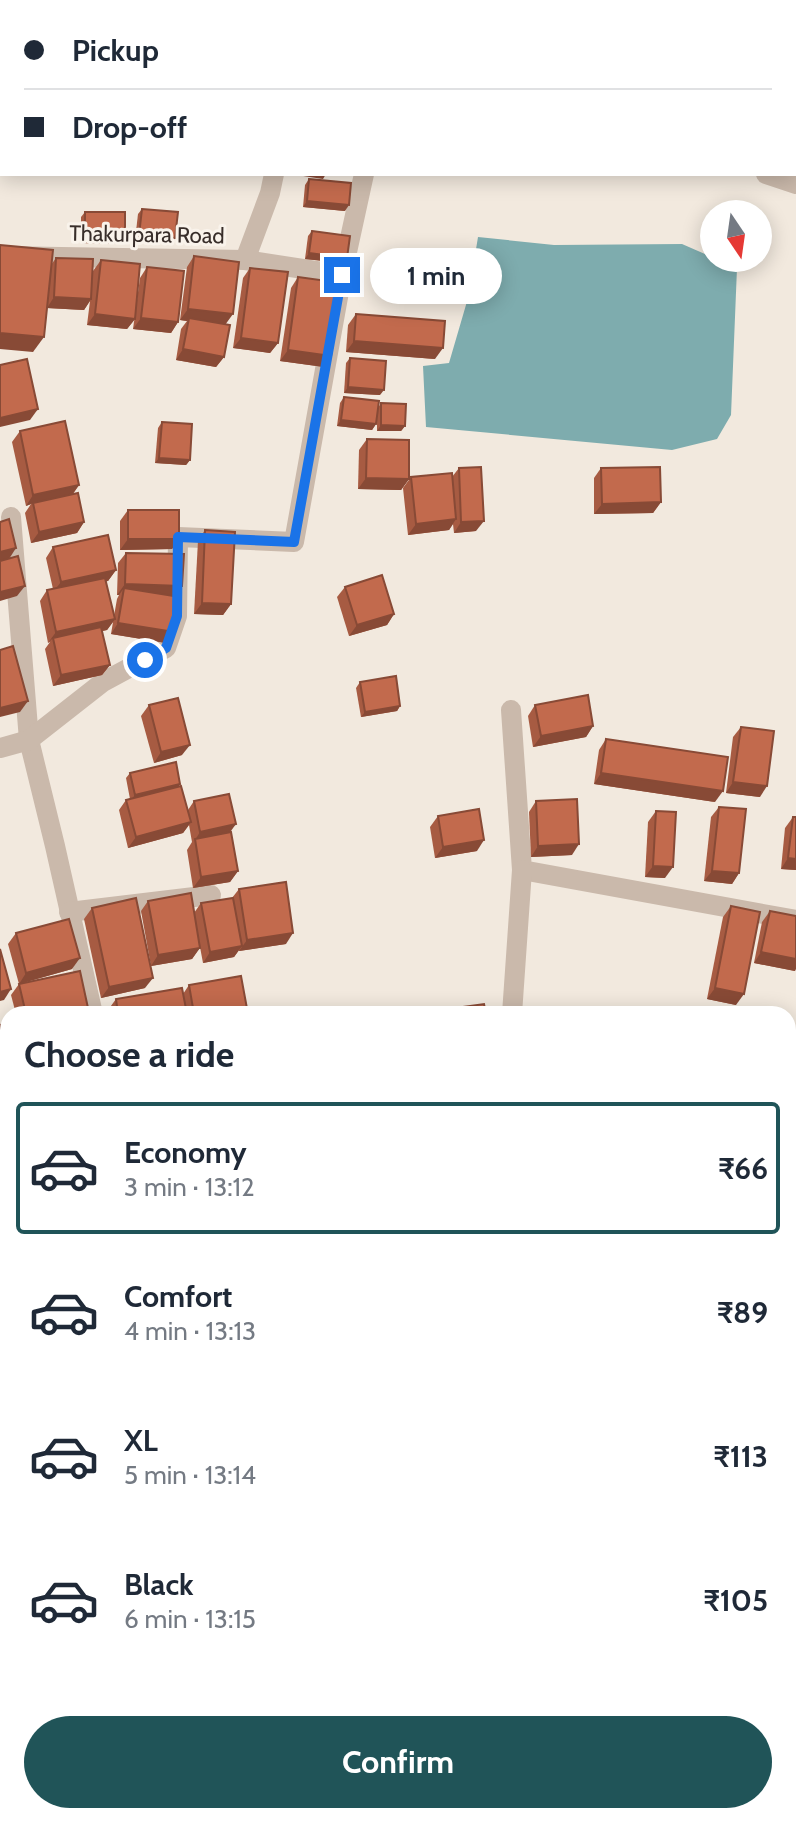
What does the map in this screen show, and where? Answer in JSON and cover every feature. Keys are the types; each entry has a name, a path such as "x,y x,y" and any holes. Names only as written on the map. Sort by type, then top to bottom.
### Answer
{"street":[{"path":"245,260 274,176"},
{"path":"0,748 29,740 103,682 166,648 177,616 178,537 294,542 342,275 364,176"},
{"path":"772,176 796,184"},
{"name":"Thakurpara Road","path":"0,256 245,260 342,275"},
{"path":"11,517 29,740 91,1006"},
{"path":"511,710 522,870 513,1006"},
{"path":"522,870 796,920"},
{"path":"69,912 211,895"}],"water":[{"path":"478,237 554,245 682,244 700,252 700,272 737,272 731,415 717,439 672,450 426,427 423,366 449,363 468,298"}],"building":[{"path":"309,179 351,183 349,205 307,201"},
{"path":"142,209 178,212 175,238 139,235"},
{"path":"85,212 125,212 125,238 85,238"},
{"path":"312,231 350,236 347,258 309,253"},
{"path":"0,245 53,250 44,337 0,333"},
{"path":"194,256 239,262 233,314 188,309"},
{"path":"56,258 93,259 91,299 54,297"},
{"path":"101,260 140,264 135,319 95,314"},
{"path":"147,267 184,271 178,322 141,318"},
{"path":"250,268 288,272 278,343 241,338"},
{"path":"298,277 342,283 331,356 288,350"},
{"path":"356,314 445,321 443,348 354,341"},
{"path":"189,318 230,325 224,357 183,349"},
{"path":"350,358 386,361 384,390 348,387"},
{"path":"27,359 38,409 0,418 0,365"},
{"path":"344,397 379,401 376,424 341,420"},
{"path":"381,403 406,404 405,426 381,425"},
{"path":"65,421 79,485 33,495 20,431"},
{"path":"162,422 192,424 190,460 159,458"},
{"path":"367,439 409,440 409,479 366,478"},
{"path":"481,467 484,521 461,522 459,468"},
{"path":"660,467 661,502 602,504 601,468"},
{"path":"452,473 456,519 416,524 411,477"},
{"path":"78,493 84,522 39,532 33,503"},
{"path":"128,510 179,510 179,539 128,539"},
{"path":"9,519 16,548 0,552 0,522"},
{"path":"205,530 235,532 231,604 202,603"},
{"path":"108,535 116,570 61,582 53,547"},
{"path":"126,553 184,554 182,586 125,584"},
{"path":"18,556 25,586 0,592 0,561"},
{"path":"382,575 394,614 357,625 345,587"},
{"path":"105,578 115,619 56,632 47,590"},
{"path":"124,588 180,597 174,632 118,623"},
{"path":"101,627 110,665 61,675 53,638"},
{"path":"13,646 28,701 0,708 0,650"},
{"path":"396,676 400,706 365,712 360,682"},
{"path":"588,695 593,726 541,736 535,705"},
{"path":"178,698 190,745 161,752 149,705"},
{"path":"741,727 774,731 767,786 733,782"},
{"path":"606,739 728,757 723,791 601,773"},
{"path":"176,762 180,784 135,795 130,773"},
{"path":"181,786 191,822 136,837 126,800"},
{"path":"229,794 236,824 200,832 194,801"},
{"path":"577,799 579,844 538,846 536,801"},
{"path":"719,807 746,809 739,873 712,871"},
{"path":"479,809 484,840 443,847 438,816"},
{"path":"656,811 676,812 673,867 653,866"},
{"path":"793,817 796,817 796,859 788,858"},
{"path":"231,832 238,871 201,877 195,839"},
{"path":"286,882 293,933 247,940 239,889"},
{"path":"191,893 200,948 158,955 148,901"},
{"path":"136,898 153,978 109,987 92,908"},
{"path":"233,898 242,946 210,952 201,903"},
{"path":"731,906 760,912 744,994 715,988"},
{"path":"770,911 796,916 796,959 761,952"},
{"path":"69,919 80,958 26,973 16,933"},
{"path":"0,949 11,989 0,992"},
{"path":"80,971 88,1006 24,1006 19,984"},
{"path":"241,976 247,1006 193,1006 189,985"},
{"path":"182,988 185,1006 117,1006 116,999"}],"route":[{"path":"145,660 166,648 177,616 178,537 294,542 342,275"}]}
